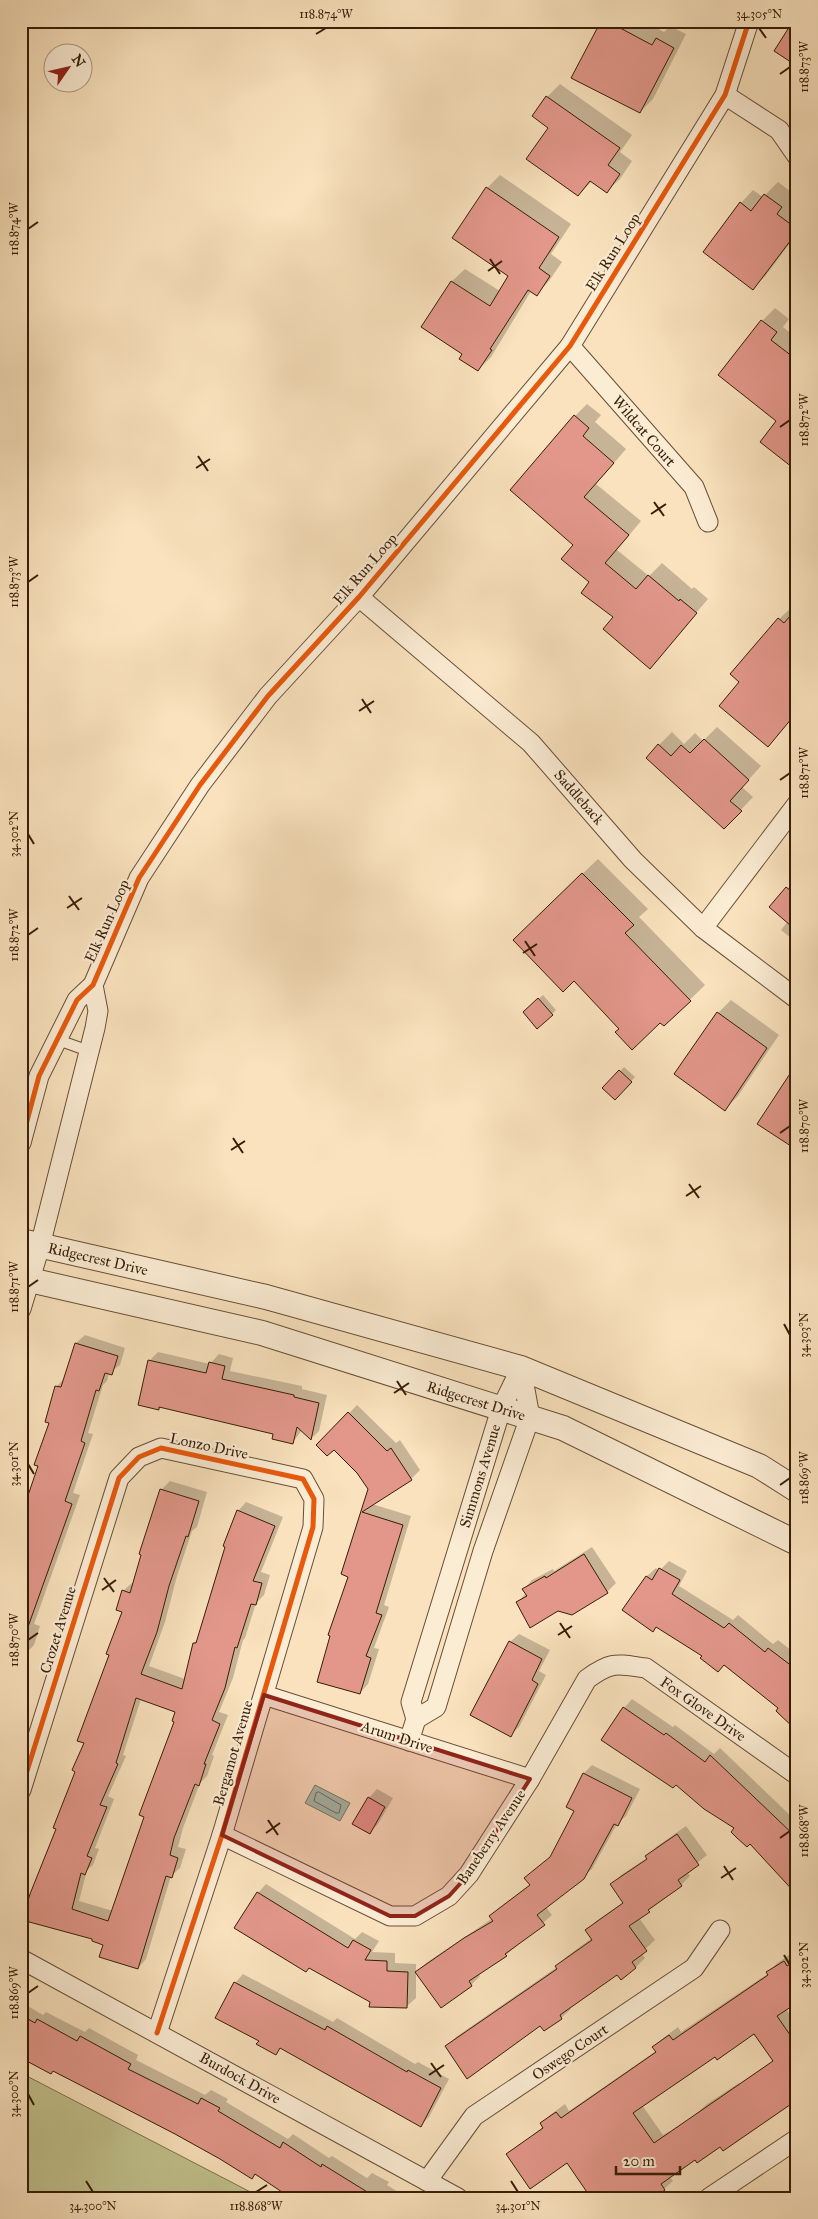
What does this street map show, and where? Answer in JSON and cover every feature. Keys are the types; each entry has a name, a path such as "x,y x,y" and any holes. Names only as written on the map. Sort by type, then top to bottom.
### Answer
{"street":[{"name":"Elk Run Loop","path":"21,1143 39,1076 77,1000 93,985 139,878 200,785 268,696 359,597 570,346 725,95 749,21"},
{"path":"725,95 779,130 797,156"},
{"name":"Wildcat Court","path":"570,346 694,487 708,522"},
{"name":"Saddleback","path":"359,597 532,742 633,860 703,928 797,998"},
{"path":"703,928 797,804"},
{"name":"Elk Run Loop","path":"21,1309 31,1244 89,1051 98,1011 93,985"},
{"name":"Ridgecrest Drive","path":"31,1244 266,1298 521,1368 759,1466 797,1490"},
{"name":"Ridgecrest Drive","path":"26,1279 262,1332 563,1428 797,1543"},
{"name":"Simmons Avenue","path":"409,1741 416,1719 411,1702 501,1409 521,1368"},
{"name":"Simmons Avenue","path":"416,1719 436,1707 483,1551 530,1417 521,1368"},
{"name":"Lonzo Drive","path":"119,1478 139,1457 161,1448 303,1479"},
{"name":"Crozet Avenue","path":"21,1790 119,1478"},
{"name":"Bergamot Avenue","path":"157,2032 222,1834 314,1527 314,1499 303,1479"},
{"name":"Fox Glove Drive","path":"602,1668 615,1664 646,1668 797,1775"},
{"name":"Baneberry Avenue","path":"222,1834 390,1916 415,1916 449,1896 469,1874 530,1779 587,1679 602,1668"},
{"name":"Arum Drive","path":"264,1695 530,1779"},
{"name":"Oswego Court","path":"427,2181 474,2116 694,1968 720,1930"},
{"name":"Burdock Drive","path":"21,1959 458,2198"},
{"path":"708,2198 797,2139"}],"lane":[{"path":"58,1040 89,1051"}],"highlighted area":[{"path":"264,1695 530,1779 469,1874 449,1896 415,1916 390,1916 222,1835"}],"green space":[{"path":"21,2073 262,2198 21,2198"}],"water":[{"path":"315,1785 350,1803 340,1821 305,1803"}],"building":[{"path":"601,21 607,21 652,45 656,38 674,48 640,113 571,78"},
{"path":"793,21 797,21 797,66 774,51"},
{"path":"546,96 620,148 608,165 620,174 607,193 590,181 578,196 526,159 548,128 532,116"},
{"path":"486,187 559,237 539,268 550,276 537,296 528,290 478,371 459,359 462,354 421,327 451,281 490,306 508,276 452,238"},
{"path":"764,194 782,207 777,214 797,229 797,232 753,290 703,252 740,202 751,211"},
{"path":"761,320 777,332 771,340 797,360 797,471 760,442 776,421 718,375"},
{"path":"574,415 589,428 583,436 614,463 584,497 629,535 605,563 636,589 648,575 679,601 680,599 697,613 650,669 603,629 613,617 581,593 589,582 561,559 573,545 510,490"},
{"path":"797,608 797,712 768,747 719,706 739,682 730,674 778,618 784,623"},
{"path":"704,739 749,780 730,801 742,811 724,829 646,758 658,744 671,756 681,745 690,753"},
{"path":"582,873 634,925 625,933 691,1001 664,1026 660,1023 632,1050 615,1032 619,1029 574,981 563,992 513,940"},
{"path":"786,887 797,896 797,931 769,907"},
{"path":"538,998 553,1015 537,1029 523,1012"},
{"path":"717,1012 767,1048 725,1111 674,1074"},
{"path":"797,1063 797,1150 757,1124"},
{"path":"619,1070 632,1082 615,1100 602,1088"},
{"path":"75,1343 118,1356 112,1375 105,1373 99,1391 96,1390 81,1441 85,1443 65,1501 72,1504 24,1638 21,1638 21,1516 38,1466 34,1465 49,1423 45,1422 55,1386 61,1387"},
{"path":"148,1360 206,1373 209,1362 225,1366 222,1379 294,1395 294,1397 319,1403 311,1440 297,1427 293,1444 272,1439 273,1434 159,1407 159,1410 138,1405"},
{"path":"348,1412 387,1451 391,1448 412,1480 362,1512 403,1525 376,1613 382,1615 366,1656 371,1658 360,1694 317,1682 330,1636 328,1635 348,1577 341,1574 368,1489 357,1473 334,1450 327,1456 316,1445"},
{"path":"160,1489 199,1501 188,1537 186,1536 169,1586 157,1632 141,1674 182,1689 193,1643 196,1643 225,1547 223,1546 237,1510 275,1526 253,1581 262,1583 256,1605 251,1604 237,1648 235,1647 225,1688 212,1720 220,1724 204,1764 206,1764 199,1786 195,1784 174,1838 170,1855 178,1858 172,1878 166,1876 138,1969 99,1957 103,1945 92,1941 92,1939 22,1920 30,1894 56,1829 53,1828 75,1772 72,1770 84,1743 77,1741 109,1655 106,1654 122,1612 116,1610 122,1590 130,1593 141,1555 139,1554","holes":["136,1698 175,1712 172,1721 174,1722 139,1815 144,1817 108,1921 72,1909 81,1873 85,1875 92,1858 87,1856 107,1807 100,1805 118,1764 116,1763"]},
{"path":"584,1554 608,1593 572,1615 558,1611 530,1628 516,1602 527,1596 522,1589 545,1576 546,1578"},
{"path":"659,1568 680,1580 672,1594 724,1628 729,1623 765,1652 768,1648 797,1670 797,1731 776,1711 778,1708 724,1665 718,1672 700,1658 702,1656 656,1627 653,1632 622,1610 646,1576 652,1580"},
{"path":"509,1641 542,1659 532,1680 538,1684 511,1737 470,1715"},
{"path":"623,1707 664,1735 666,1733 705,1762 710,1755 797,1838 797,1895 750,1844 747,1847 731,1832 734,1828 704,1809 676,1785 673,1788 601,1740"},
{"path":"583,1773 632,1798 618,1826 614,1824 584,1879 537,1915 545,1925 505,1954 507,1956 469,1981 472,1986 441,2008 415,1972 464,1938 493,1921 489,1916 530,1885 524,1878 550,1857 574,1811 566,1807"},
{"path":"368,1797 385,1807 370,1834 352,1824"},
{"path":"677,1834 699,1865 678,1880 682,1886 629,1926 647,1951 632,1962 636,1968 621,1980 617,1975 560,2015 562,2019 544,2031 540,2026 467,2079 445,2046 557,1969 555,1966 592,1940 585,1930 623,1903 610,1884 647,1859 645,1856"},
{"path":"257,1892 348,1948 353,1940 371,1950 365,1960 387,1961 387,1971 408,1972 407,2008 369,2007 370,2002 309,1968 306,1972 234,1928"},
{"path":"797,1959 797,2003 777,2016 797,2045 797,2100 723,2151 720,2147 697,2163 695,2160 661,2184 665,2190 654,2198 591,2198 567,2163 530,2189 506,2154 543,2128 540,2123 556,2112 561,2118 656,2052 652,2047 669,2035 673,2040 768,1975 766,1972 784,1961 787,1966","holes":["754,2034 773,2061 654,2143 633,2113 715,2057 717,2060"]},
{"path":"234,1982 325,2030 327,2026 407,2072 408,2070 441,2088 421,2127 280,2048 276,2055 256,2044 259,2041 215,2018"},
{"path":"21,2015 35,2023 37,2019 77,2041 80,2036 131,2064 128,2069 198,2104 201,2098 220,2108 218,2111 280,2148 283,2142 321,2167 322,2164 377,2198 291,2198 255,2174 252,2179 175,2134 53,2071 51,2074 21,2058"}],"cycle path":[{"path":"21,1143 39,1076 77,1000 93,985 139,878 200,785 268,696 359,597 570,346 725,95 749,21"},
{"path":"21,1790 119,1478 139,1457 161,1448 303,1479 314,1499 313,1527 222,1835 157,2033"}]}
